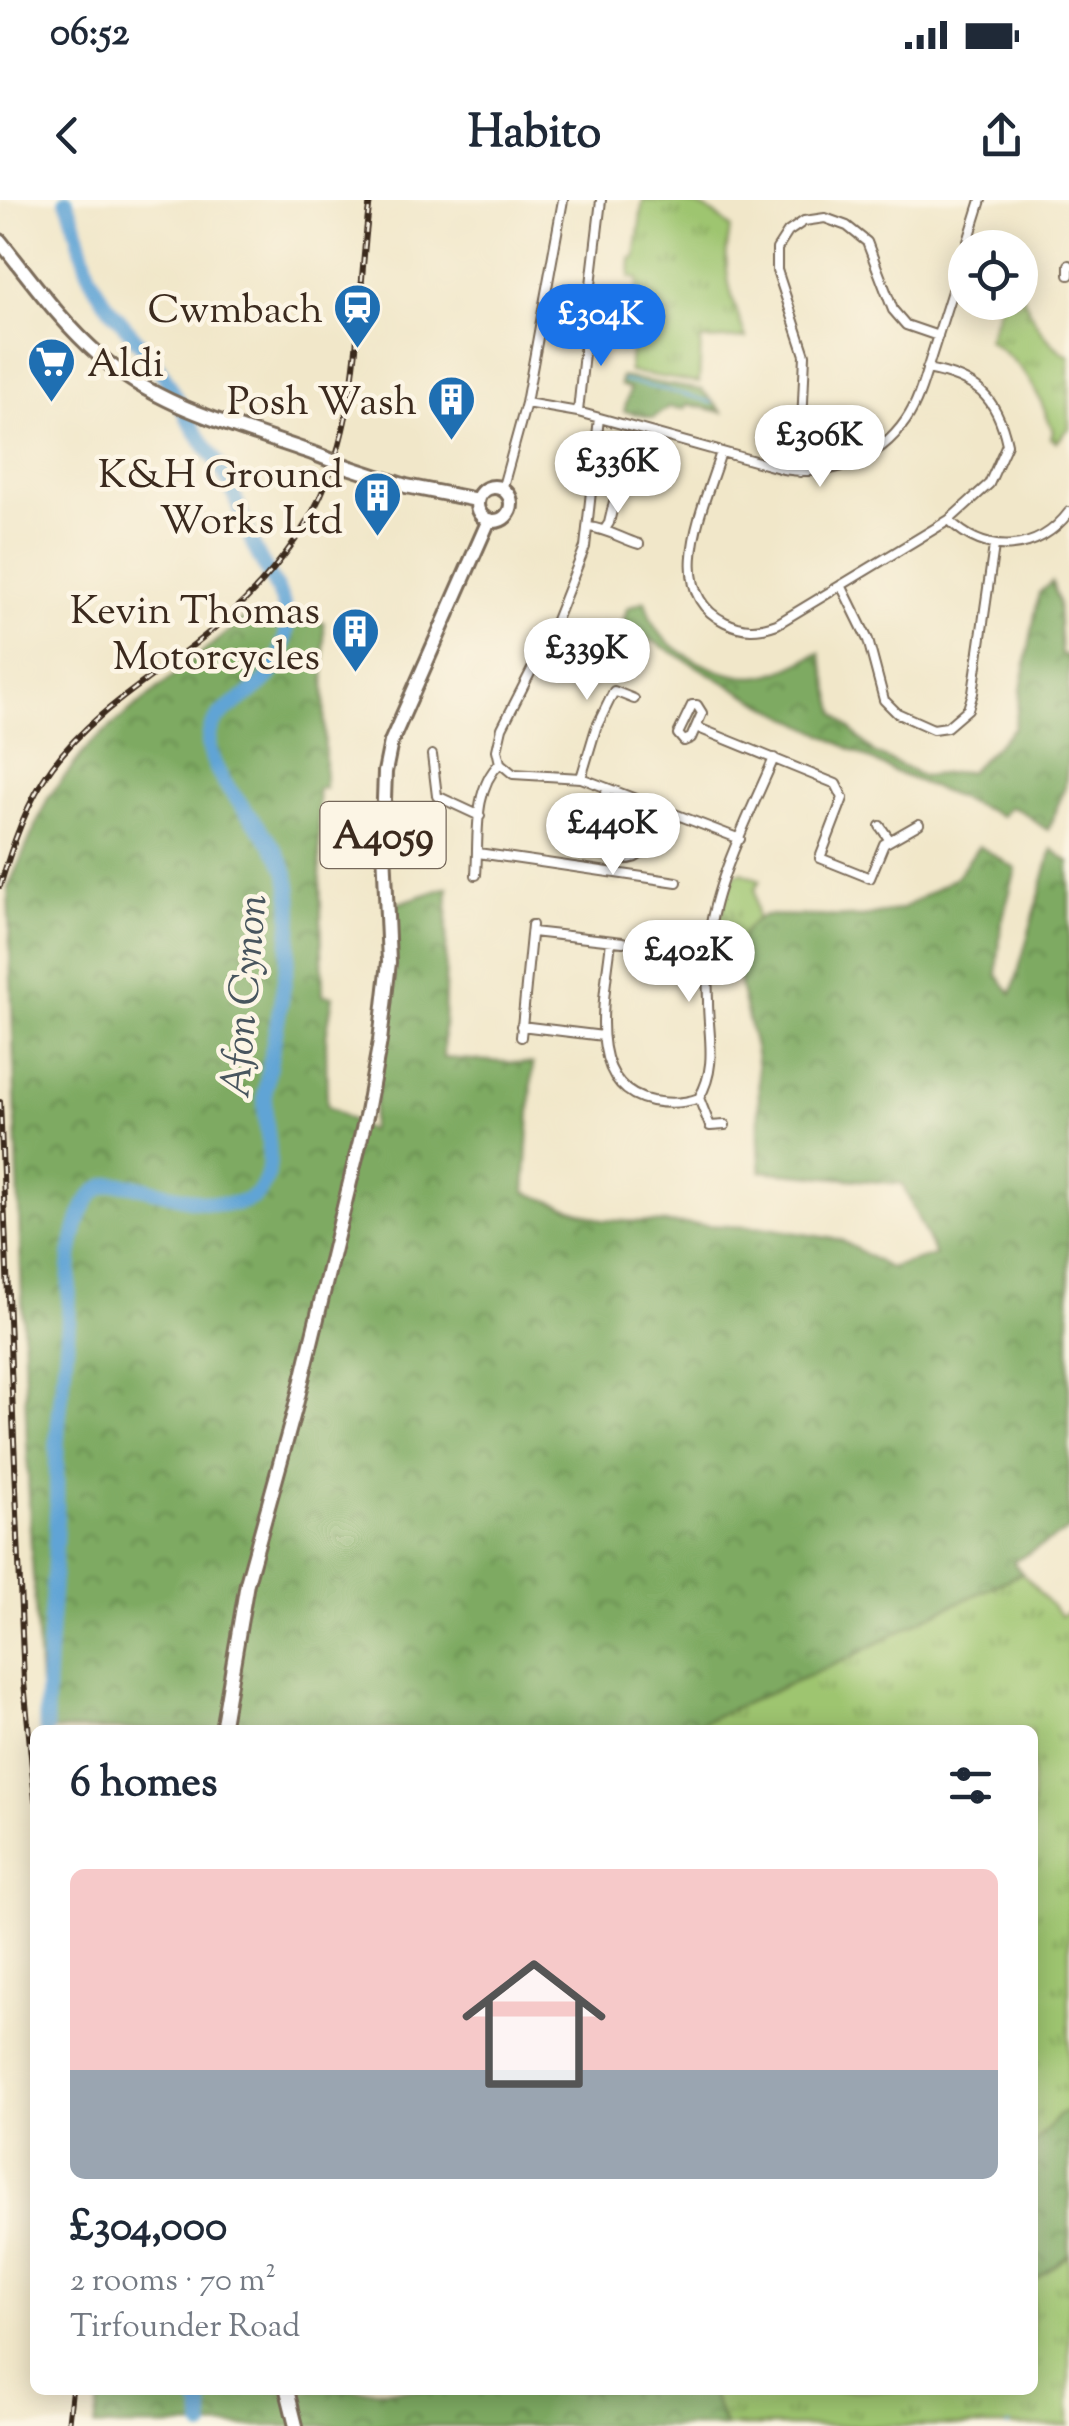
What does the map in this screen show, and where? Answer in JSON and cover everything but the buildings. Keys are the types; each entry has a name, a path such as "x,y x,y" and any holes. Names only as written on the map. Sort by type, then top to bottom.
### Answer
{"main road":[{"path":"0,241 50,307 103,359 134,381 166,398 351,468 406,486 477,500"},
{"path":"487,488 502,490 510,503 508,513 500,520 490,520 478,510 477,500 487,488"},
{"name":"A4059","path":"223,1725 247,1583 295,1409 367,1112 380,1042 389,962 383,826 385,772 391,742 490,520"},
{"path":"288,2395 296,2426"}],"street":[{"path":"502,490 526,403 562,200"},
{"path":"588,310 601,200"},
{"path":"971,230 981,200"},
{"path":"800,472 805,355 777,270 778,249 788,232 804,221 825,218 847,226 866,242 892,310 906,325 938,336"},
{"path":"1069,265 1069,275"},
{"path":"526,403 578,412 800,472 840,468 861,460 882,445 906,420 948,304"},
{"path":"578,412 587,323"},
{"path":"721,452 693,546 690,574 696,595 710,614 746,629 761,630 949,520 989,484 1007,444 995,404 978,387 927,369"},
{"path":"599,418 589,527 576,575 502,728 497,750 500,764 512,774 581,778 740,840"},
{"path":"604,529 610,523 625,455"},
{"path":"949,520 958,529 994,546 1031,542 1046,536 1069,512"},
{"path":"589,527 639,544"},
{"path":"841,585 868,640 884,700 897,713 934,729 947,727 968,709 973,693 994,546"},
{"path":"581,778 596,728 614,691 634,699"},
{"path":"696,727 841,789 843,798 820,858 870,878 889,839 920,824"},
{"path":"432,755 437,796 480,816"},
{"path":"726,1125 710,1126 699,1098 713,1059 708,1002 712,920 774,758"},
{"path":"476,875 481,796 489,774 500,764"},
{"path":"606,788 599,832 602,846 611,858 630,862 642,855 655,804"},
{"path":"880,826 889,839"},
{"path":"478,853 677,882"},
{"path":"521,1036 532,929 623,942"},
{"path":"611,941 603,1036 614,1077 632,1094 676,1104 699,1098"},
{"path":"521,1026 603,1036"}],"green space":[{"path":"643,200 692,204 711,212 731,228 727,271 746,338 701,340 699,383 629,372 638,279 630,277 631,258 635,258"},
{"path":"995,320 1035,320 1052,343 1069,356 1069,428 1057,442 1051,438 1053,431 1029,380 1013,360 988,340"},
{"path":"621,377 702,390 722,412 687,404 685,409 669,407 653,418 624,411 630,389 620,385"},
{"path":"1052,582 1058,602 1061,654 1069,656 1069,752 1065,787 1048,830 1014,808 1008,807 1002,816 895,772 748,696 623,624 627,608 645,601 655,627 666,640 704,665 734,675 769,674 820,653 836,714 874,753 922,776 970,771 1014,728 1039,593"},
{"path":"247,616 324,623 325,788 318,788 323,995 333,996 326,1037 327,1106 370,1131 394,993 396,904 448,887 443,1058 533,1064 525,1192 602,1220 767,1228 841,1240 889,1268 935,1255 902,1184 761,1171 758,1068 740,984 739,944 748,927 764,915 863,917 902,909 956,877 979,846 1016,869 1001,925 997,975 1012,994 1052,849 1069,862 1069,1530 1013,1562 1022,1573 851,1657 699,1725 43,1725 30,1529 8,888 48,798 91,743"},
{"path":"633,804 642,831 635,851 627,856 611,850 604,837 612,805"},
{"path":"742,872 760,880 755,890 757,919 742,938 739,963 713,961 727,895 735,874"},
{"path":"1022,1573 1061,1616 1069,1611 1069,2426 725,2426 712,2395 1038,2395 1038,1725 699,1725 851,1657"},
{"path":"1069,2110 1069,2255 1038,2278 1038,2139 1058,2116"},
{"path":"100,2395 712,2395 725,2426 95,2426"}],"waterway":[{"name":"Afon Cynon","path":"46,1725 57,1440 70,1263 78,1224 92,1196 108,1185 124,1184 190,1199 235,1204 252,1198 264,1184 269,1162 265,1093 291,923 291,897 280,859 224,782 210,751 209,737 219,717 272,673 285,640 285,607 252,543 222,469 162,373 94,283 66,200"},
{"path":"623,381 712,403"},
{"name":"Afon Cynon","path":"192,2395 202,2407 203,2426"}],"railway":[{"path":"0,886 28,809 43,780 70,745 110,708 198,642 242,603 300,533 321,495 346,414 370,200"},
{"path":"0,1102 24,1682 30,1746"},
{"path":"68,2426 71,2395"}],"place":[{"name":"Cwmbach","path":"358,350"},
{"name":"Aldi","path":"52,404"},
{"name":"Posh Wash","path":"452,442"},
{"name":"K&H Ground Works Ltd","path":"378,538"},
{"name":"Kevin Thomas Motorcycles","path":"355,674"}]}
